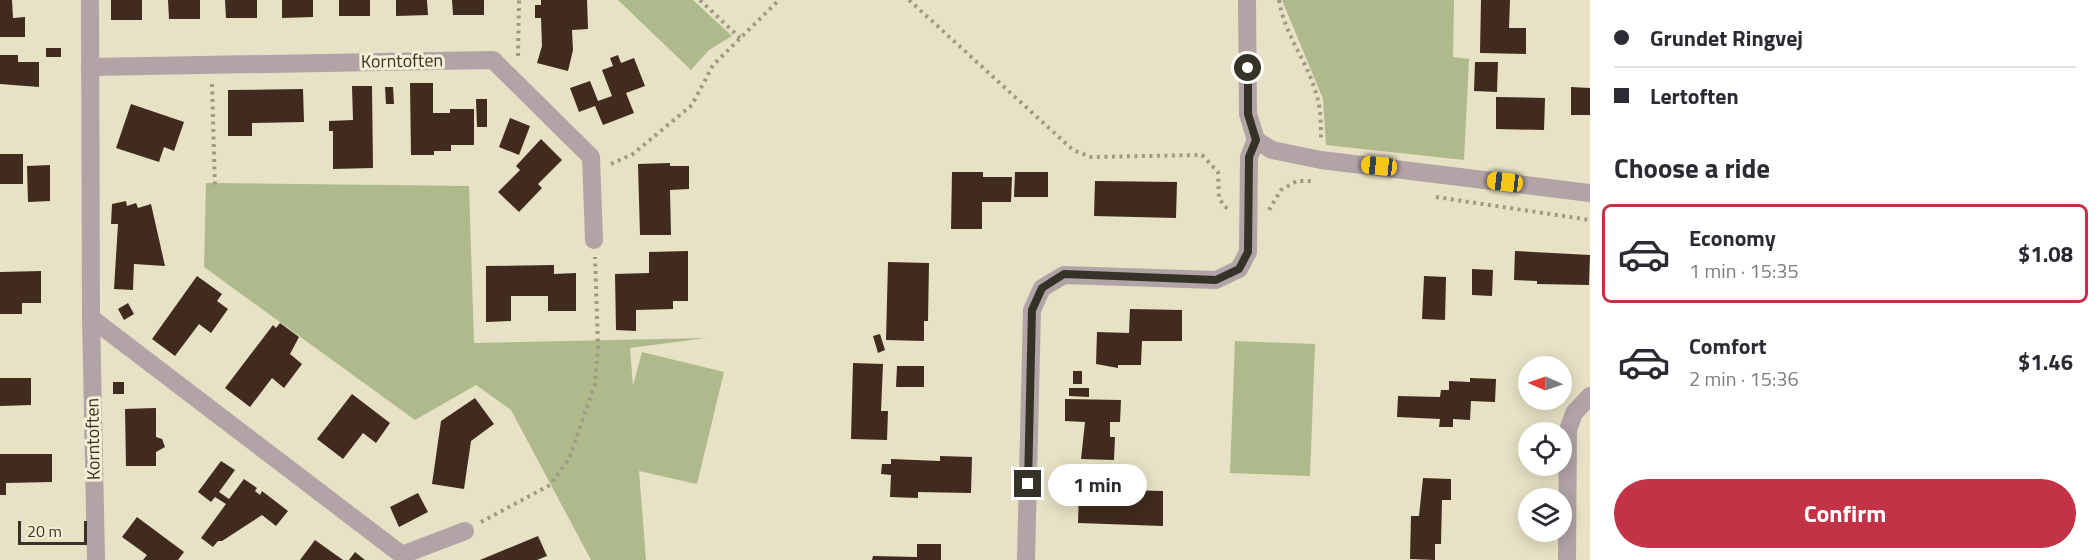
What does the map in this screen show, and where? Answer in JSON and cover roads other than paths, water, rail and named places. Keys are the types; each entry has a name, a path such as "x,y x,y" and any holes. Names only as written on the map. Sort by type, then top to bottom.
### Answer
{"street":[{"name":"Korntoften","path":"90,0 91,318 96,560"},
{"path":"1026,560 1032,310 1042,288 1064,274 1216,280 1239,269 1248,252 1249,157 1256,140 1248,114 1246,0"},
{"name":"Korntoften","path":"90,67 493,60 591,158 594,240"},
{"path":"1256,140 1272,150 1321,160 1590,193"},
{"path":"91,318 402,555 465,531"},
{"path":"1567,560 1568,430 1574,412 1590,396"}]}
